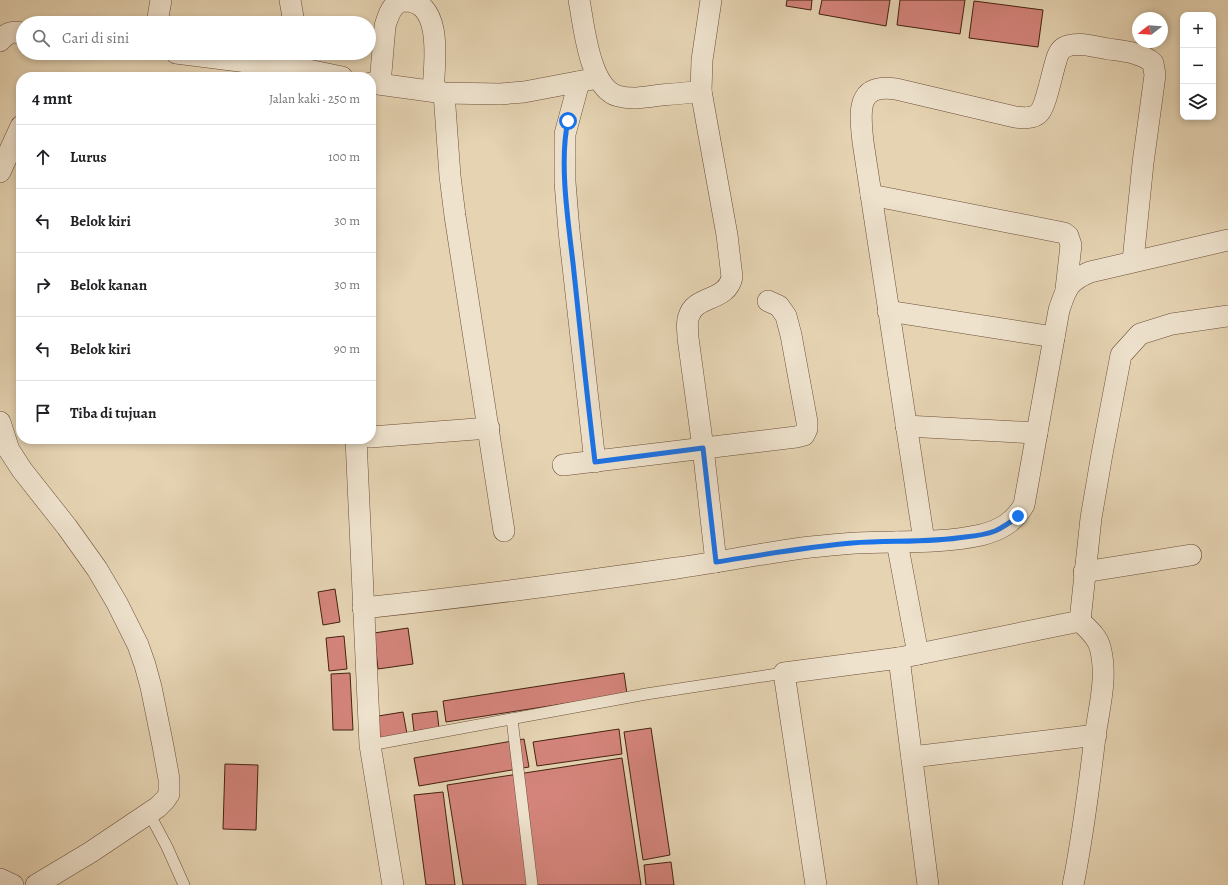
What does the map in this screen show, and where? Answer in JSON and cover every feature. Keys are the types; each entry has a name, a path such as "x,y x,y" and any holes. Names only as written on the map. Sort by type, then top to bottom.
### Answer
{"street":[{"path":"158,16 161,0"},
{"path":"290,0 293,16"},
{"path":"579,0 590,59 589,80 565,134 565,182 569,231 595,462"},
{"path":"711,0 702,60 701,91 727,235 732,277 725,290 694,306 688,317 688,338 703,448 716,562"},
{"path":"504,531 455,216 438,92 432,20 428,11 422,4 411,1 397,3 388,17 376,84 438,92 500,94 524,92 589,80 617,96 626,97 640,98 701,91"},
{"path":"924,541 888,311 860,116 863,101 867,95 873,91 886,88 896,89 1015,117 1033,117 1039,113 1046,101 1057,57 1064,47 1083,45 1130,52 1148,58 1153,63 1155,74 1143,163 1133,261"},
{"path":"244,60 302,66 324,72"},
{"path":"0,172 16,137"},
{"path":"363,608 509,592 814,547 856,543 956,539 996,531 1018,516 1024,505 1059,310 1066,290 1071,245 1068,236 1064,233 871,195"},
{"path":"1066,290 1078,277 1100,269 1228,240"},
{"path":"563,465 804,435 807,429 807,422 791,335 786,316 779,306 768,301"},
{"path":"888,311 1054,337"},
{"path":"1073,885 1082,842 1104,675 1103,661 1096,637 1080,621 1084,572 1100,462 1122,355 1140,334 1172,324 1228,316"},
{"path":"0,422 10,450 22,470 67,527 111,590 132,631 145,664 164,746 170,789 165,800 150,814 36,885"},
{"path":"906,426 1037,432"},
{"path":"376,437 489,428"},
{"path":"356,444 370,745 393,885"},
{"path":"897,542 908,656 912,757 928,885"},
{"path":"1084,572 1191,554"},
{"path":"816,885 784,673 908,656 1080,621"},
{"path":"912,757 1096,735"},
{"path":"0,879 13,885"}],"lane":[{"path":"370,745 646,694 784,673"},
{"path":"512,719 532,885"},
{"path":"150,814 167,846 184,885"}],"building":[{"path":"787,0 812,0 811,10 786,6"},
{"path":"822,0 890,0 886,26 819,14"},
{"path":"900,0 965,0 960,34 897,25"},
{"path":"974,1 1043,10 1038,47 969,38"},
{"path":"335,589 340,622 323,625 318,592"},
{"path":"408,628 413,664 378,669 374,633"},
{"path":"344,636 347,669 329,671 326,638"},
{"path":"350,673 353,730 333,730 331,674"},
{"path":"624,673 627,694 446,722 443,701"},
{"path":"437,711 439,728 414,731 412,714"},
{"path":"403,712 407,734 376,739 372,717"},
{"path":"651,728 670,855 643,860 624,732"},
{"path":"619,729 622,754 537,766 533,742"},
{"path":"524,739 529,767 419,786 414,758"},
{"path":"622,758 641,885 463,885 447,785"},
{"path":"225,764 258,765 256,830 223,829"},
{"path":"443,792 455,885 426,885 414,795"},
{"path":"671,862 674,885 646,885 644,865"}],"route":[{"path":"568,121 565,134 565,182 569,231 595,462 703,448 716,562 821,546 956,539 996,531 1018,516"}]}
